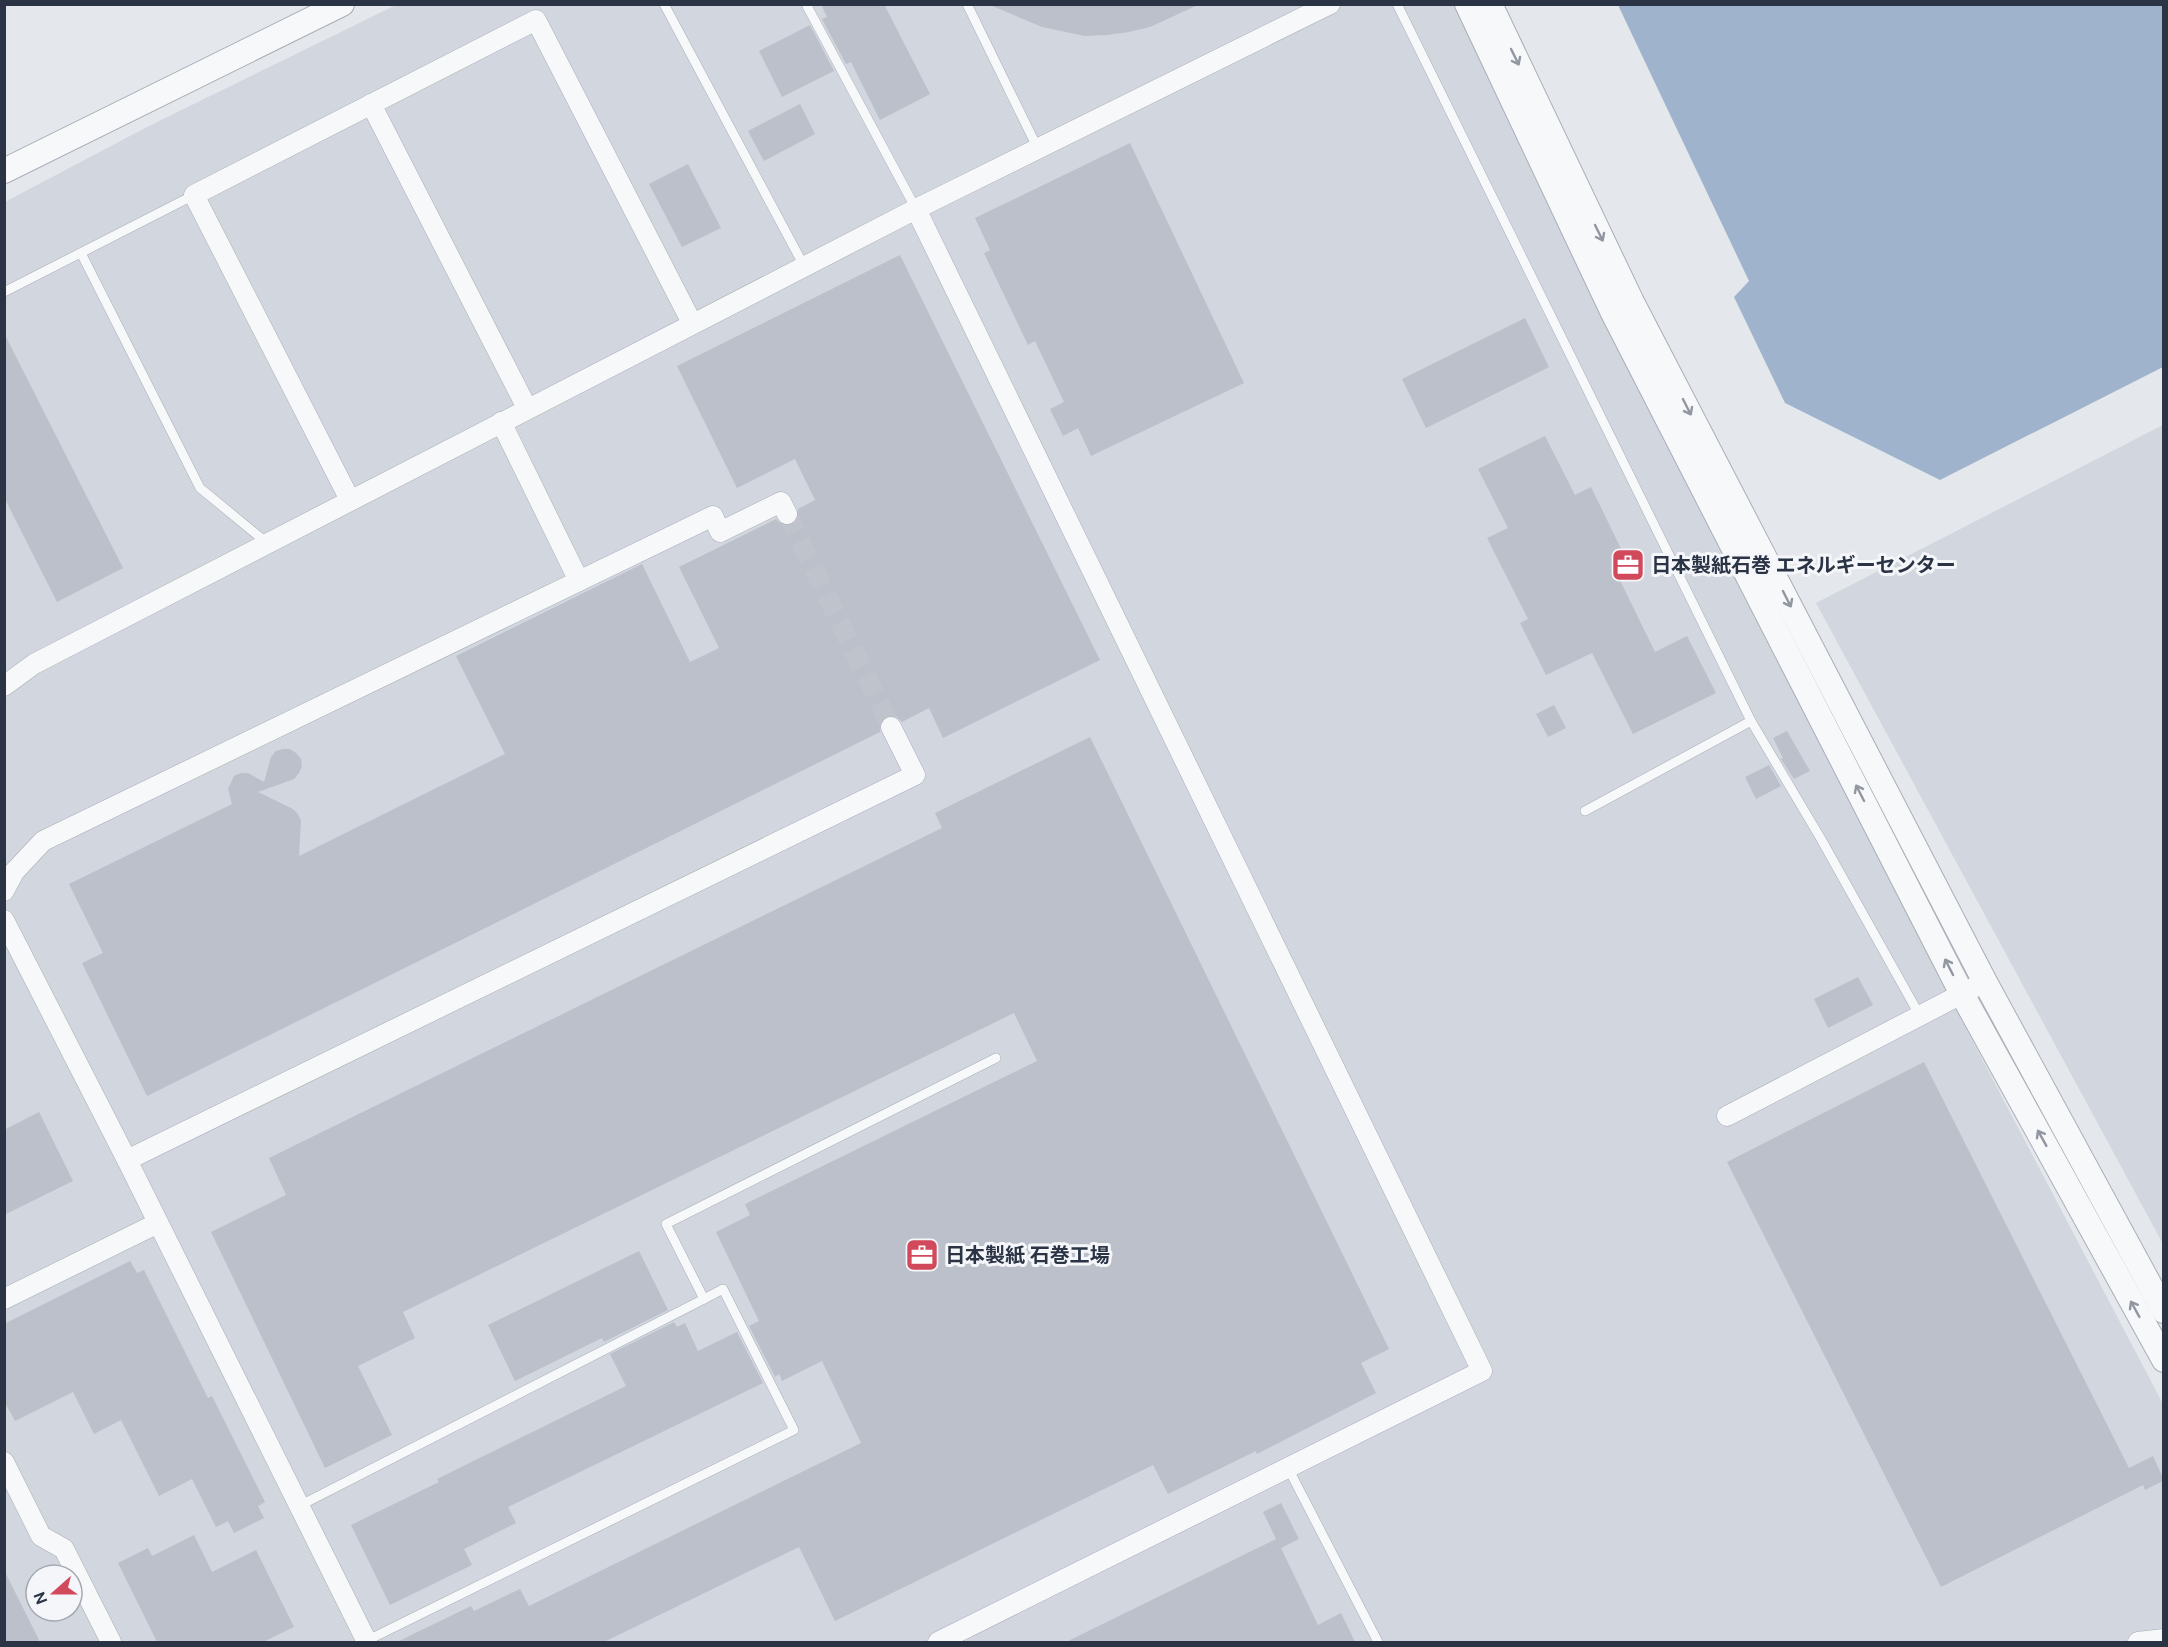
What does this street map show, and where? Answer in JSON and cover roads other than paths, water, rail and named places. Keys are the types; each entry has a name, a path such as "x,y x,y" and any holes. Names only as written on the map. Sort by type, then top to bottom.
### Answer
{"street":[{"path":"4,171 342,4"},
{"path":"4,686 34,664 692,323 1330,4"},
{"path":"1467,4 1612,311 1962,994 2163,1360"},
{"path":"1490,4 1632,302 1985,982 2163,1311"},
{"path":"350,500 194,195 536,20 692,323"},
{"path":"371,104 527,408"},
{"path":"916,209 1482,1371 938,1642"},
{"path":"501,422 579,581"},
{"path":"4,891 14,872 44,841 713,516 720,532 781,502 787,514"},
{"path":"127,1160 915,775 891,727"},
{"path":"4,920 127,1160 366,1642"},
{"path":"1727,1116 1985,982"},
{"path":"4,1299 158,1223"},
{"path":"4,1462 41,1536 64,1549 111,1642"},
{"path":"2138,1642 2163,1640"}],"lane":[{"path":"664,4 804,266"},
{"path":"967,4 1038,149"},
{"path":"1397,4 1751,721 1821,839 1920,1016"},
{"path":"807,6 916,209"},
{"path":"4,292 194,195"},
{"path":"81,253 200,488 267,543"},
{"path":"1585,811 1751,721"},
{"path":"704,1299 666,1224 996,1058"},
{"path":"299,1506 723,1289 794,1430 366,1642"},
{"path":"1288,1468 1378,1642"}],"water":[{"path":"1618,5 2163,5 2163,367 1940,480 1785,403 1734,297 1749,281"}],"tunnel":[{"path":"787,514 891,727"}],"place":[{"name":"日本製紙石巻 エネルギーセンター","path":"1628,565"},
{"name":"日本製紙 石巻工場","path":"922,1255"}]}
